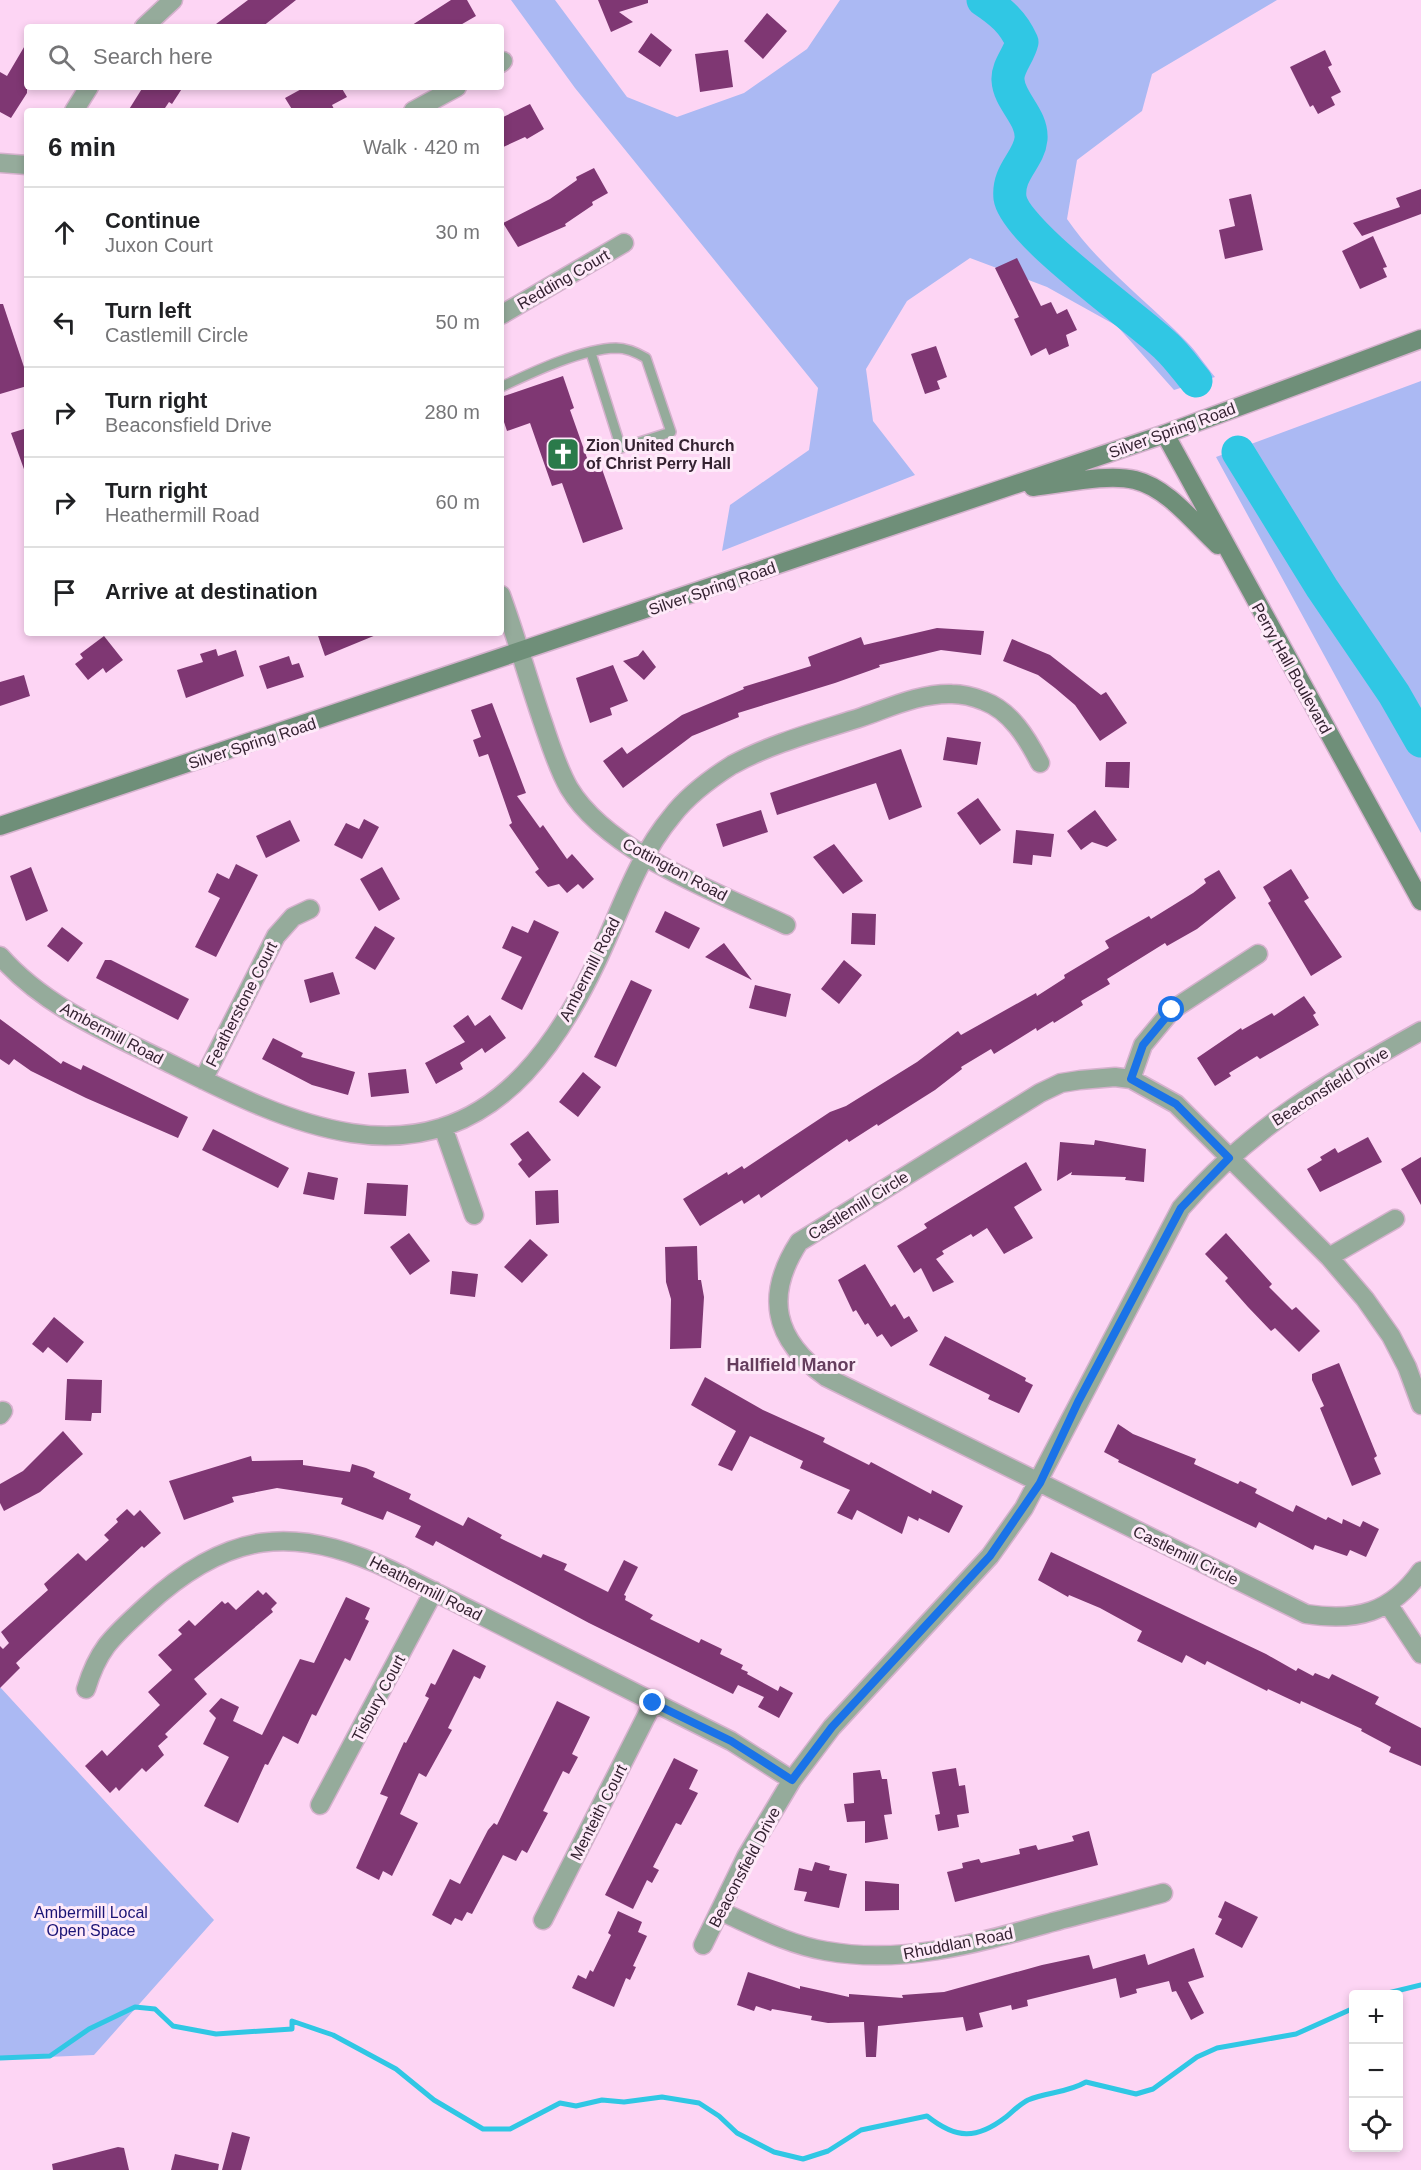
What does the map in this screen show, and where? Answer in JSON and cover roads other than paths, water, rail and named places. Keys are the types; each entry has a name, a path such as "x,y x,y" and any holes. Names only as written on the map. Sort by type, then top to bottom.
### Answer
{"main road":[{"name":"Silver Spring Road","path":"0,826 521,653 1165,434 1421,339"},
{"name":"Perry Hall Boulevard","path":"1165,434 1228,554 1421,901"},
{"path":"998,491 1117,478 1135,480 1165,496 1228,554"}],"street":[{"path":"147,24 173,0"},
{"path":"76,108 87,90"},
{"path":"418,108 452,90"},
{"path":"0,163 24,165"},
{"name":"Redding Court","path":"504,313 624,243"},
{"name":"Cottington Road","path":"504,604 551,747 570,788 592,816 644,856 786,925"},
{"name":"Ambermill Road","path":"0,956 15,973 45,996 95,1027 270,1112 343,1133 381,1136 443,1126 487,1105 507,1090 545,1049 572,1008 596,963 644,856 681,806 699,788 729,767 770,749 907,701 951,694 984,701 999,708 1011,719 1040,763"},
{"name":"Featherstone Court","path":"203,1080 276,936 293,917 310,909"},
{"path":"1131,1079 1143,1045 1172,1010 1258,954"},
{"name":"Beaconsfield Drive","path":"703,1945 746,1857 792,1780 832,1727 990,1556 1040,1483 1078,1402 1181,1208 1229,1158 1269,1123 1312,1093 1421,1031"},
{"name":"Castlemill Circle","path":"1421,1405 1407,1367 1391,1336 1365,1299 1329,1257 1176,1104 1131,1079 1115,1077 1080,1080 1061,1083 1040,1093 799,1242 780,1277 777,1294 781,1325 798,1355 826,1377 1306,1614 1334,1619 1363,1614 1388,1604 1404,1592 1421,1571"},
{"path":"443,1126 474,1215"},
{"path":"1329,1257 1395,1219"},
{"name":"Heathermill Road","path":"86,1689 93,1665 106,1643 173,1581 212,1557 233,1549 256,1543 304,1540 359,1554 731,1741 792,1780"},
{"name":"Tisbury Court","path":"320,1805 434,1591"},
{"path":"1388,1604 1421,1654"},
{"name":"Menteith Court","path":"543,1920 653,1703"},
{"name":"Rhuddlan Road","path":"720,1911 799,1944 825,1951 877,1956 931,1952 969,1944 1163,1893"}],"lane":[{"path":"504,386 531,373 591,353 615,348 631,350 646,358 671,432 621,448 591,353"}],"waterway":[{"path":"983,0 1006,18 1022,42 1008,75 1009,88 1031,131 1029,146 1015,173 1010,189 1010,198 1017,213 1032,232 1054,253 1166,346 1196,381"},
{"path":"1238,452 1322,588 1394,694 1421,741"},
{"path":"1400,1990 1421,1985"},
{"path":"0,2058 50,2056 89,2029 135,2007 155,2009 173,2026 216,2034 292,2029 292,2021 333,2035 396,2069 434,2100 483,2129 510,2129 560,2103 576,2106 602,2100 624,2102 662,2097 699,2103 719,2116 737,2133 774,2152 803,2159 828,2151 861,2130 927,2116 947,2129 966,2134 975,2133 995,2125 1028,2100 1086,2082 1136,2094 1153,2089 1197,2057 1217,2048 1296,2034 1349,2010"}],"place":[{"name":"Zion United Church of Christ Perry Hall","path":"563,454"}],"district":[{"name":"Hallfield Manor","path":"791,1365"}],"park label":[{"name":"Ambermill Local Open Space","path":"91,1921"}]}
